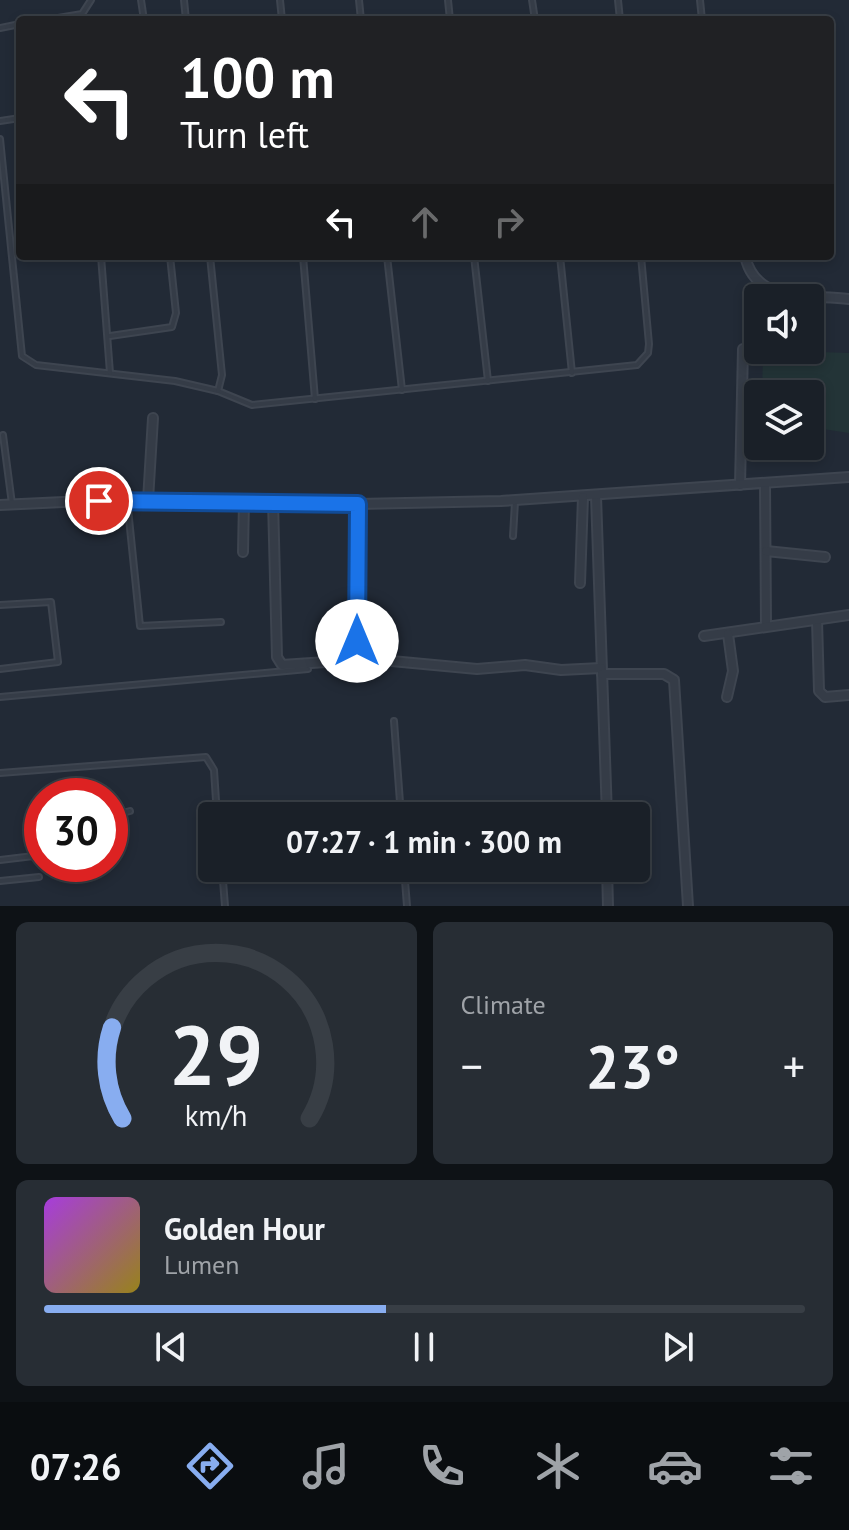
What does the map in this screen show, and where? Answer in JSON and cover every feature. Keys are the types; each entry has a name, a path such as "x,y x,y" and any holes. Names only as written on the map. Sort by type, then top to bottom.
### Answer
{"street":[{"path":"746,260 749,272 763,288 780,293 849,299"},
{"path":"740,485 743,349"},
{"path":"148,500 153,418"},
{"path":"0,505 127,499 358,504 515,500 849,477"},
{"path":"765,483 766,625"},
{"path":"596,496 606,802"},
{"path":"580,583 583,497"},
{"path":"243,552 244,501"},
{"path":"273,501 277,657 282,665 370,659 477,669 525,665 561,670 664,674 674,680 688,906"},
{"path":"357,641 358,504"},
{"path":"766,551 825,557"},
{"path":"704,636 849,615"},
{"path":"817,620 819,691 825,697 849,695"},
{"path":"727,697 733,671 728,634"},
{"path":"607,882 608,906"}],"lane":[{"path":"70,16 82,14 91,0"},
{"path":"0,139 22,356 36,365 175,381 218,391 252,405 631,367 648,353 641,260"},
{"path":"101,260 110,336 110,374"},
{"path":"110,336 172,327 176,313 170,260"},
{"path":"210,260 222,375 218,391"},
{"path":"303,260 315,399"},
{"path":"387,260 402,390"},
{"path":"474,260 488,381"},
{"path":"560,260 572,373"},
{"path":"3,435 12,504"},
{"path":"127,499 140,626 221,622"},
{"path":"513,536 515,500"},
{"path":"0,605 51,602 58,662 0,669"},
{"path":"0,697 308,669"},
{"path":"394,721 400,802"},
{"path":"0,773 206,757 214,770 216,802"},
{"path":"0,860 24,857"},
{"path":"0,881 24,879"},
{"path":"223,882 225,906"},
{"path":"405,882 407,906"}],"shaded area":[{"path":"824,352 849,353 849,433 824,429 824,380 762,380 763,364 824,364"}],"route":[{"path":"99,501 358,504 357,641"}]}
